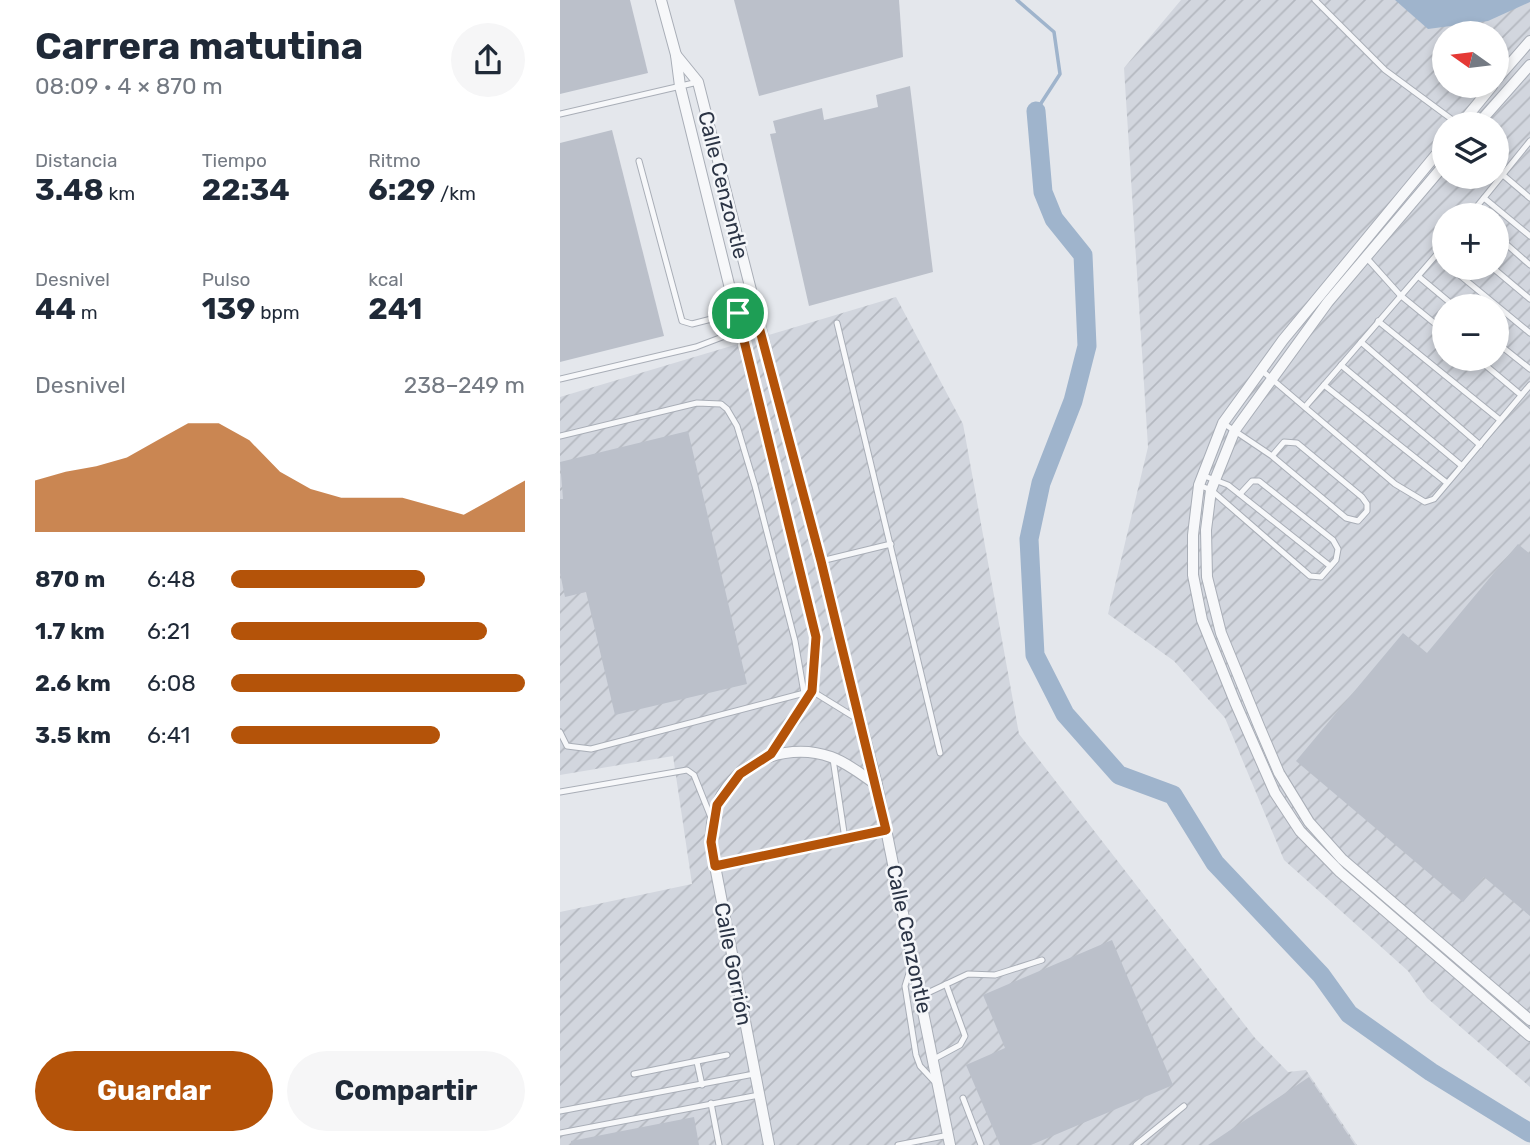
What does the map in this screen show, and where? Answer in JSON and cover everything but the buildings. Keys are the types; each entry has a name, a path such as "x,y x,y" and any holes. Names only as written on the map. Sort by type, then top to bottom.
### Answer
{"street":[{"name":"Calle Cenzontle","path":"661,0 816,637 808,692 771,754"},
{"path":"1509,65 1530,42"},
{"path":"676,55 698,82"},
{"path":"1489,112 1530,65"},
{"name":"Calle Cenzontle","path":"698,82 877,785 949,1140"},
{"path":"1470,112 1482,98"},
{"path":"1432,160 1260,369 1223,423 1201,480 1193,535 1194,588 1212,644 1275,793 1300,831 1324,857 1530,1036"},
{"path":"1432,179 1270,378 1235,430 1213,485 1206,530 1207,577 1213,606 1235,668 1287,789 1309,822 1342,859 1530,1020"},
{"name":"Calle Gorrión","path":"769,1145 715,866 712,821 725,790 752,764 771,754 807,751 833,757 877,785"}],"lane":[{"path":"1315,0 1385,70 1443,112"},
{"path":"560,114 698,82"},
{"path":"1509,166 1530,141"},
{"path":"639,161 682,321 692,324 754,308"},
{"path":"1509,181 1530,198"},
{"path":"1480,203 1491,189"},
{"path":"1484,198 1530,236"},
{"path":"1509,246 1530,265"},
{"path":"1358,249 1401,295 1432,321"},
{"path":"1305,407 1432,260"},
{"path":"1418,276 1440,294"},
{"path":"1466,280 1530,333"},
{"path":"1507,280 1530,299"},
{"path":"1378,321 1500,421"},
{"path":"560,379 696,347 759,323"},
{"path":"837,323 940,753"},
{"path":"1361,342 1480,444"},
{"path":"1509,352 1530,369"},
{"path":"1341,365 1462,466"},
{"path":"1260,369 1411,496 1430,502 1530,385"},
{"path":"1492,371 1521,395"},
{"path":"1324,385 1447,483"},
{"path":"560,436 697,403 721,404 727,409 737,426 755,485 808,692"},
{"path":"1223,423 1272,456 1346,518 1358,521 1367,511 1367,504 1362,497 1297,443 1284,442 1272,456"},
{"path":"1201,480 1240,494 1330,566"},
{"path":"1201,480 1213,485 1310,576 1321,577 1338,557 1337,545 1264,484 1252,481 1240,494"},
{"path":"821,561 891,544"},
{"path":"560,732 567,746 591,748 808,692 861,722"},
{"path":"833,757 845,838"},
{"path":"560,792 687,770 694,775 712,821"},
{"path":"715,866 886,830"},
{"path":"921,996 968,974 1008,973 1042,960"},
{"path":"914,961 905,986 916,1055 923,1070 939,1086"},
{"path":"933,1059 960,1045 965,1036 946,984"},
{"path":"634,1074 727,1055"},
{"path":"697,1062 702,1085"},
{"path":"560,1111 754,1074"},
{"path":"560,1133 759,1095"},
{"path":"963,1098 981,1145"},
{"path":"711,1103 719,1145"},
{"path":"1136,1145 1184,1106"},
{"path":"898,1145 949,1140"}],"shaded area":[{"path":"1181,0 1530,0 1530,1087 1427,998 1408,971 1284,860 1225,718 1174,661 1108,614 1148,447 1124,68"},
{"path":"896,297 963,424 1019,734 1255,1038 1288,1072 1306,1070 1357,1145 560,1145 560,912 692,884 673,756 560,775 560,397"}],"water":[{"path":"1395,0 1530,0 1488,21 1432,21 1432,28 1428,29"}],"waterway":[{"path":"1017,0 1054,32 1060,74 1036,111"},
{"path":"1036,111 1043,192 1054,219 1083,255 1087,346 1073,401 1041,483 1029,539 1035,655 1065,714 1119,775 1173,795 1215,863 1321,975 1349,1014 1431,1072 1530,1133"}],"route":[{"path":"754,308 765,341 886,830 715,866 711,842 712,821 717,805 725,790 740,774 771,754 812,691 817,649 738,313 754,308"}]}
